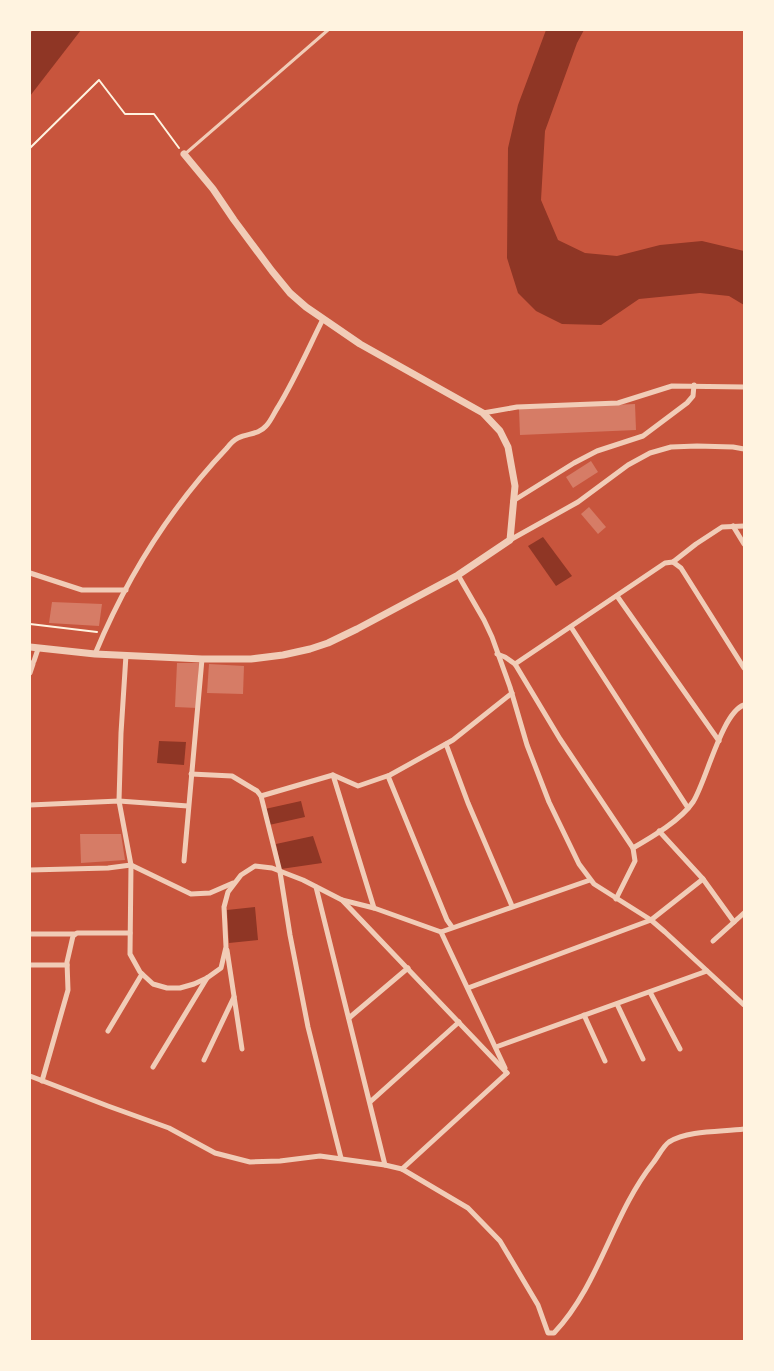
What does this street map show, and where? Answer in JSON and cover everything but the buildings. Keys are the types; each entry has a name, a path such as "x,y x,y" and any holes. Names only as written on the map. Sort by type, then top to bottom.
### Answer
{"street":[{"path":"184,154 213,189 234,220 290,292 323,319 360,344 483,413 500,431 508,448 515,486 510,540"},
{"path":"95,654 126,590 156,537 210,467 238,438 261,431 267,426 288,390 323,319"},
{"path":"514,501 574,463 597,451 643,436 687,403 693,396 694,385"},
{"path":"483,413 517,407 618,403 672,386 744,387"},
{"path":"30,673 34,648 95,654 251,659 310,649 328,643 357,629 458,575 510,540 578,502 628,465 650,453 671,447 697,446 733,447 744,450"},
{"path":"733,526 744,544"},
{"path":"515,664 665,563 673,562 722,527 744,526"},
{"path":"673,562 681,568 744,668"},
{"path":"30,573 82,590 126,590"},
{"path":"458,575 484,620 512,693 527,745 549,802 567,841 590,880 616,899 651,920 744,1005"},
{"path":"617,596 719,741"},
{"path":"571,627 668,781 688,808"},
{"path":"497,654 515,664 560,739 633,848 634,862 616,899"},
{"path":"126,655 119,801 131,865 130,954 141,973 153,984 167,988 180,988 207,978 221,968 226,947"},
{"path":"184,861 202,658"},
{"path":"261,796 333,775 358,786 388,776 446,744 512,693"},
{"path":"633,848 659,831 688,808 697,794 719,741 732,716 737,709 744,705"},
{"path":"446,744 468,803 512,906"},
{"path":"191,774 232,776 257,790 261,796 280,872 308,1027 341,1158"},
{"path":"333,775 374,908"},
{"path":"388,776 447,920 452,927"},
{"path":"30,805 119,801 188,806"},
{"path":"659,831 703,879 734,922"},
{"path":"30,870 108,868 131,865 191,894 210,893 234,882"},
{"path":"242,1049 226,947 224,908 228,892 234,882 255,866 272,868 342,900 374,908 441,932 590,880"},
{"path":"468,988 651,920 703,879"},
{"path":"316,887 385,1165"},
{"path":"342,900 507,1073"},
{"path":"713,941 744,913"},
{"path":"441,932 507,1073"},
{"path":"30,934 130,933"},
{"path":"42,1081 68,990 67,965 74,934"},
{"path":"30,966 67,965"},
{"path":"349,1018 408,968"},
{"path":"496,1048 707,971"},
{"path":"108,1030 141,973"},
{"path":"153,1067 207,978"},
{"path":"650,992 680,1049"},
{"path":"204,1060 234,997"},
{"path":"617,1004 643,1059"},
{"path":"584,1016 605,1061"},
{"path":"370,1102 459,1022"},
{"path":"402,1169 507,1073"},
{"path":"30,1076 169,1128 215,1153 250,1162 280,1161 320,1156 402,1169 468,1208 500,1241 538,1305 548,1333 554,1333 590,1284 619,1220 641,1178 668,1143 686,1136 744,1128"}],"lane":[{"path":"184,154 328,30"}],"path":[{"path":"30,148 99,80 125,114 154,114 184,154"},
{"path":"30,624 104,633"}],"shaded area":[{"path":"33,30 81,30 30,96 30,34"},
{"path":"546,30 584,30 577,43 545,131 541,200 558,240 585,253 617,256 660,245 702,241 744,251 744,305 729,296 700,293 639,299 601,325 562,324 536,311 518,293 507,258 508,148 518,105"},
{"path":"543,537 572,576 556,586 528,546"},
{"path":"159,741 186,742 184,765 157,763"},
{"path":"301,801 305,817 269,825 265,809"},
{"path":"313,836 322,863 281,869 276,844"},
{"path":"255,907 258,940 229,943 227,910"}]}
